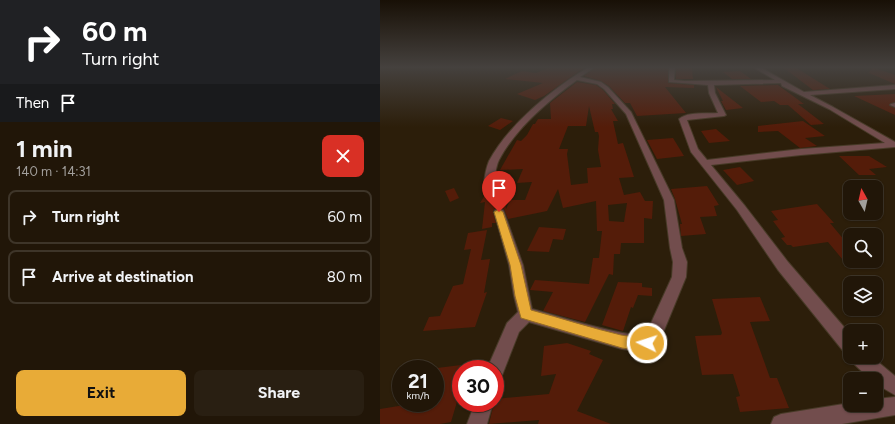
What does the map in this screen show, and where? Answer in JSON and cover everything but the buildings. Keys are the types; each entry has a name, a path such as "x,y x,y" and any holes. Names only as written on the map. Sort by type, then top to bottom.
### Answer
{"street":[{"path":"489,182 493,163 505,144 541,107 566,87"},
{"path":"526,314 622,341 642,344 647,343 652,340 680,277 680,262 676,248 669,200 629,113 604,87"},
{"path":"711,87 712,92 722,115 687,117 683,119 694,150 741,208 783,266 843,338"},
{"path":"788,87 835,110 895,145"},
{"path":"805,94 895,87"},
{"path":"705,163 801,152 895,145"},
{"path":"499,212 516,265 521,296 526,314"},
{"path":"500,360 513,328 526,314"},
{"path":"867,364 882,378 895,386"},
{"path":"781,424 895,406"},
{"path":"477,424 481,412"}],"route":[{"path":"499,212 516,265 521,296 526,314 622,341 642,344 647,343"}]}
